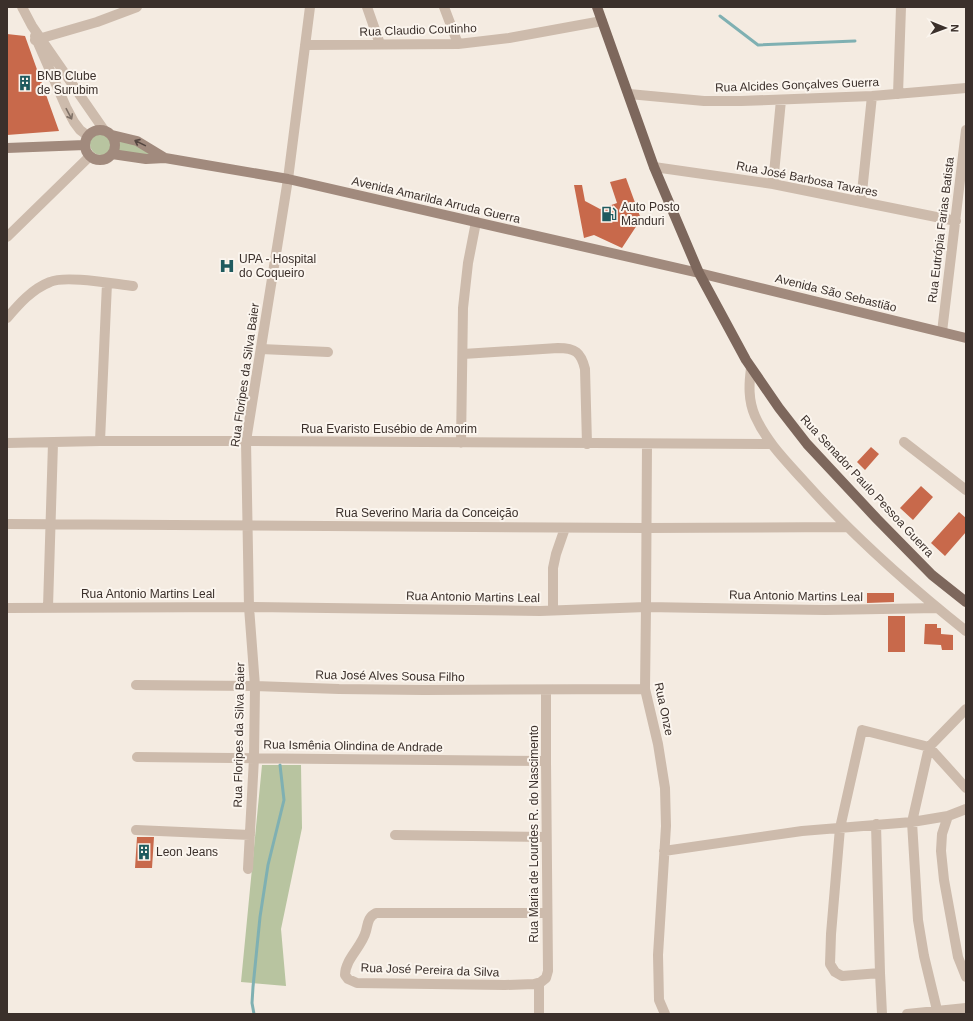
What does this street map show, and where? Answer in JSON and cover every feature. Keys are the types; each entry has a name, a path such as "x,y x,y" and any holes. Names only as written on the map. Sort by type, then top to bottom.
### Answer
{"main road":[{"name":"Rua Senador Paulo Pessoa Guerra","path":"597,7 654,167 699,273 751,368 807,444 932,575 966,602"},
{"path":"108,132 115,145 112,154 99,160 90,156 86,149 86,140 95,130 108,132 137,141 165,158"},
{"path":"7,148 86,140"},
{"path":"112,154 146,159 165,158"},
{"name":"Avenida Amarilda Arruda Guerra","path":"165,158 288,179 699,273"},
{"name":"Avenida São Sebastião","path":"699,273 966,338"}],"street":[{"path":"22,7 38,39 74,122 86,140"},
{"path":"38,39 97,22 137,7"},
{"name":"Rua Floripes da Silva Baier","path":"248,869 254,758 255,686 248,607 246,441 288,179 310,7"},
{"path":"367,7 380,44"},
{"path":"444,7 458,44"},
{"path":"898,94 901,7"},
{"name":"Rua Claudio Coutinho","path":"305,45 458,44 509,38 602,21"},
{"path":"38,39 108,132"},
{"name":"Rua Alcides Gonçalves Guerra","path":"629,94 709,102 872,96 966,88"},
{"path":"861,202 872,96"},
{"path":"773,184 781,100"},
{"name":"Rua Eutrópia Farias Batista","path":"942,332 966,130"},
{"path":"7,237 90,156"},
{"name":"Rua José Barbosa Tavares","path":"654,167 773,184 956,221"},
{"path":"461,443 463,308 476,222"},
{"path":"7,318 20,303 36,290 51,282 67,279 134,286"},
{"path":"100,441 107,284"},
{"path":"463,354 558,348 570,348 577,352 583,361 585,369 587,444"},
{"path":"261,349 328,352"},
{"path":"751,368 749,387 751,402 755,415 770,444 847,527 897,574 966,631"},
{"name":"Rua Evaristo Eusébio de Amorim","path":"7,443 100,441 246,441 770,444"},
{"path":"904,442 966,490"},
{"path":"48,607 53,443"},
{"name":"Rua Onze","path":"647,444 645,689 658,744 665,788 666,826 658,955 659,1000 665,1014"},
{"name":"Rua Severino Maria da Conceição","path":"7,524 565,528 847,527"},
{"path":"552,610 553,568 565,528"},
{"name":"Rua Antonio Martins Leal","path":"7,608 248,607 552,610 646,607 825,610 938,608"},
{"name":"Rua José Alves Sousa Filho","path":"136,685 255,686 339,689 645,689"},
{"name":"Rua Maria de Lourdes R. do Nascimento","path":"539,1014 543,980 548,971 546,690"},
{"path":"937,1010 928,977 918,920 912,822 929,747 966,709"},
{"path":"880,973 842,976 835,972 830,964 831,934 840,828 862,730 929,747 966,788"},
{"name":"Rua Ismênia Olindina de Andrade","path":"137,757 546,761"},
{"path":"664,851 802,831 912,822 948,816 966,809"},
{"path":"948,816 942,834 941,851 944,880 958,957 966,977"},
{"path":"876,824 882,1014"},
{"path":"136,830 250,835"},
{"path":"395,835 546,837"},
{"name":"Rua José Pereira da Silva","path":"543,980 505,986 444,985 357,982 348,979 345,975 347,966 362,942 368,920 371,915 376,913 547,913"},
{"path":"907,1014 966,1008"}],"green space":[{"path":"101,133 109,136 112,144 109,152 101,155 93,152 90,144 93,136"},
{"path":"119,139 129,142 157,156 118,153"},
{"path":"262,765 301,765 302,828 281,929 286,986 241,982"}],"building":[{"name":"BNB Clube de Surubim","path":"7,34 25,36 59,131 7,135"},
{"name":"Auto Posto Manduri","path":"626,178 641,219 622,248 594,235 584,238 574,185 582,185 585,201 600,209 617,203 610,182"},
{"path":"871,447 879,454 865,470 857,462"},
{"path":"921,486 933,497 913,520 900,508"},
{"path":"959,512 966,518 966,532 945,556 931,543"},
{"path":"867,593 894,593 894,602 867,603"},
{"path":"888,616 905,616 905,652 888,652"},
{"path":"925,624 937,624 937,628 941,628 941,634 953,635 953,650 942,650 941,645 924,644"},
{"name":"Leon Jeans","path":"137,837 154,837 152,868 135,868"}],"waterway":[{"path":"720,16 758,45 855,41"},
{"path":"254,1014 252,1003 260,917 268,865 284,800 280,765"}],"place":[{"name":"BNB Clube de Surubim","path":"25,83"},
{"name":"Auto Posto Manduri","path":"609,214"},
{"name":"UPA - Hospital do Coqueiro","path":"227,266"},
{"name":"Leon Jeans","path":"144,852"}]}
